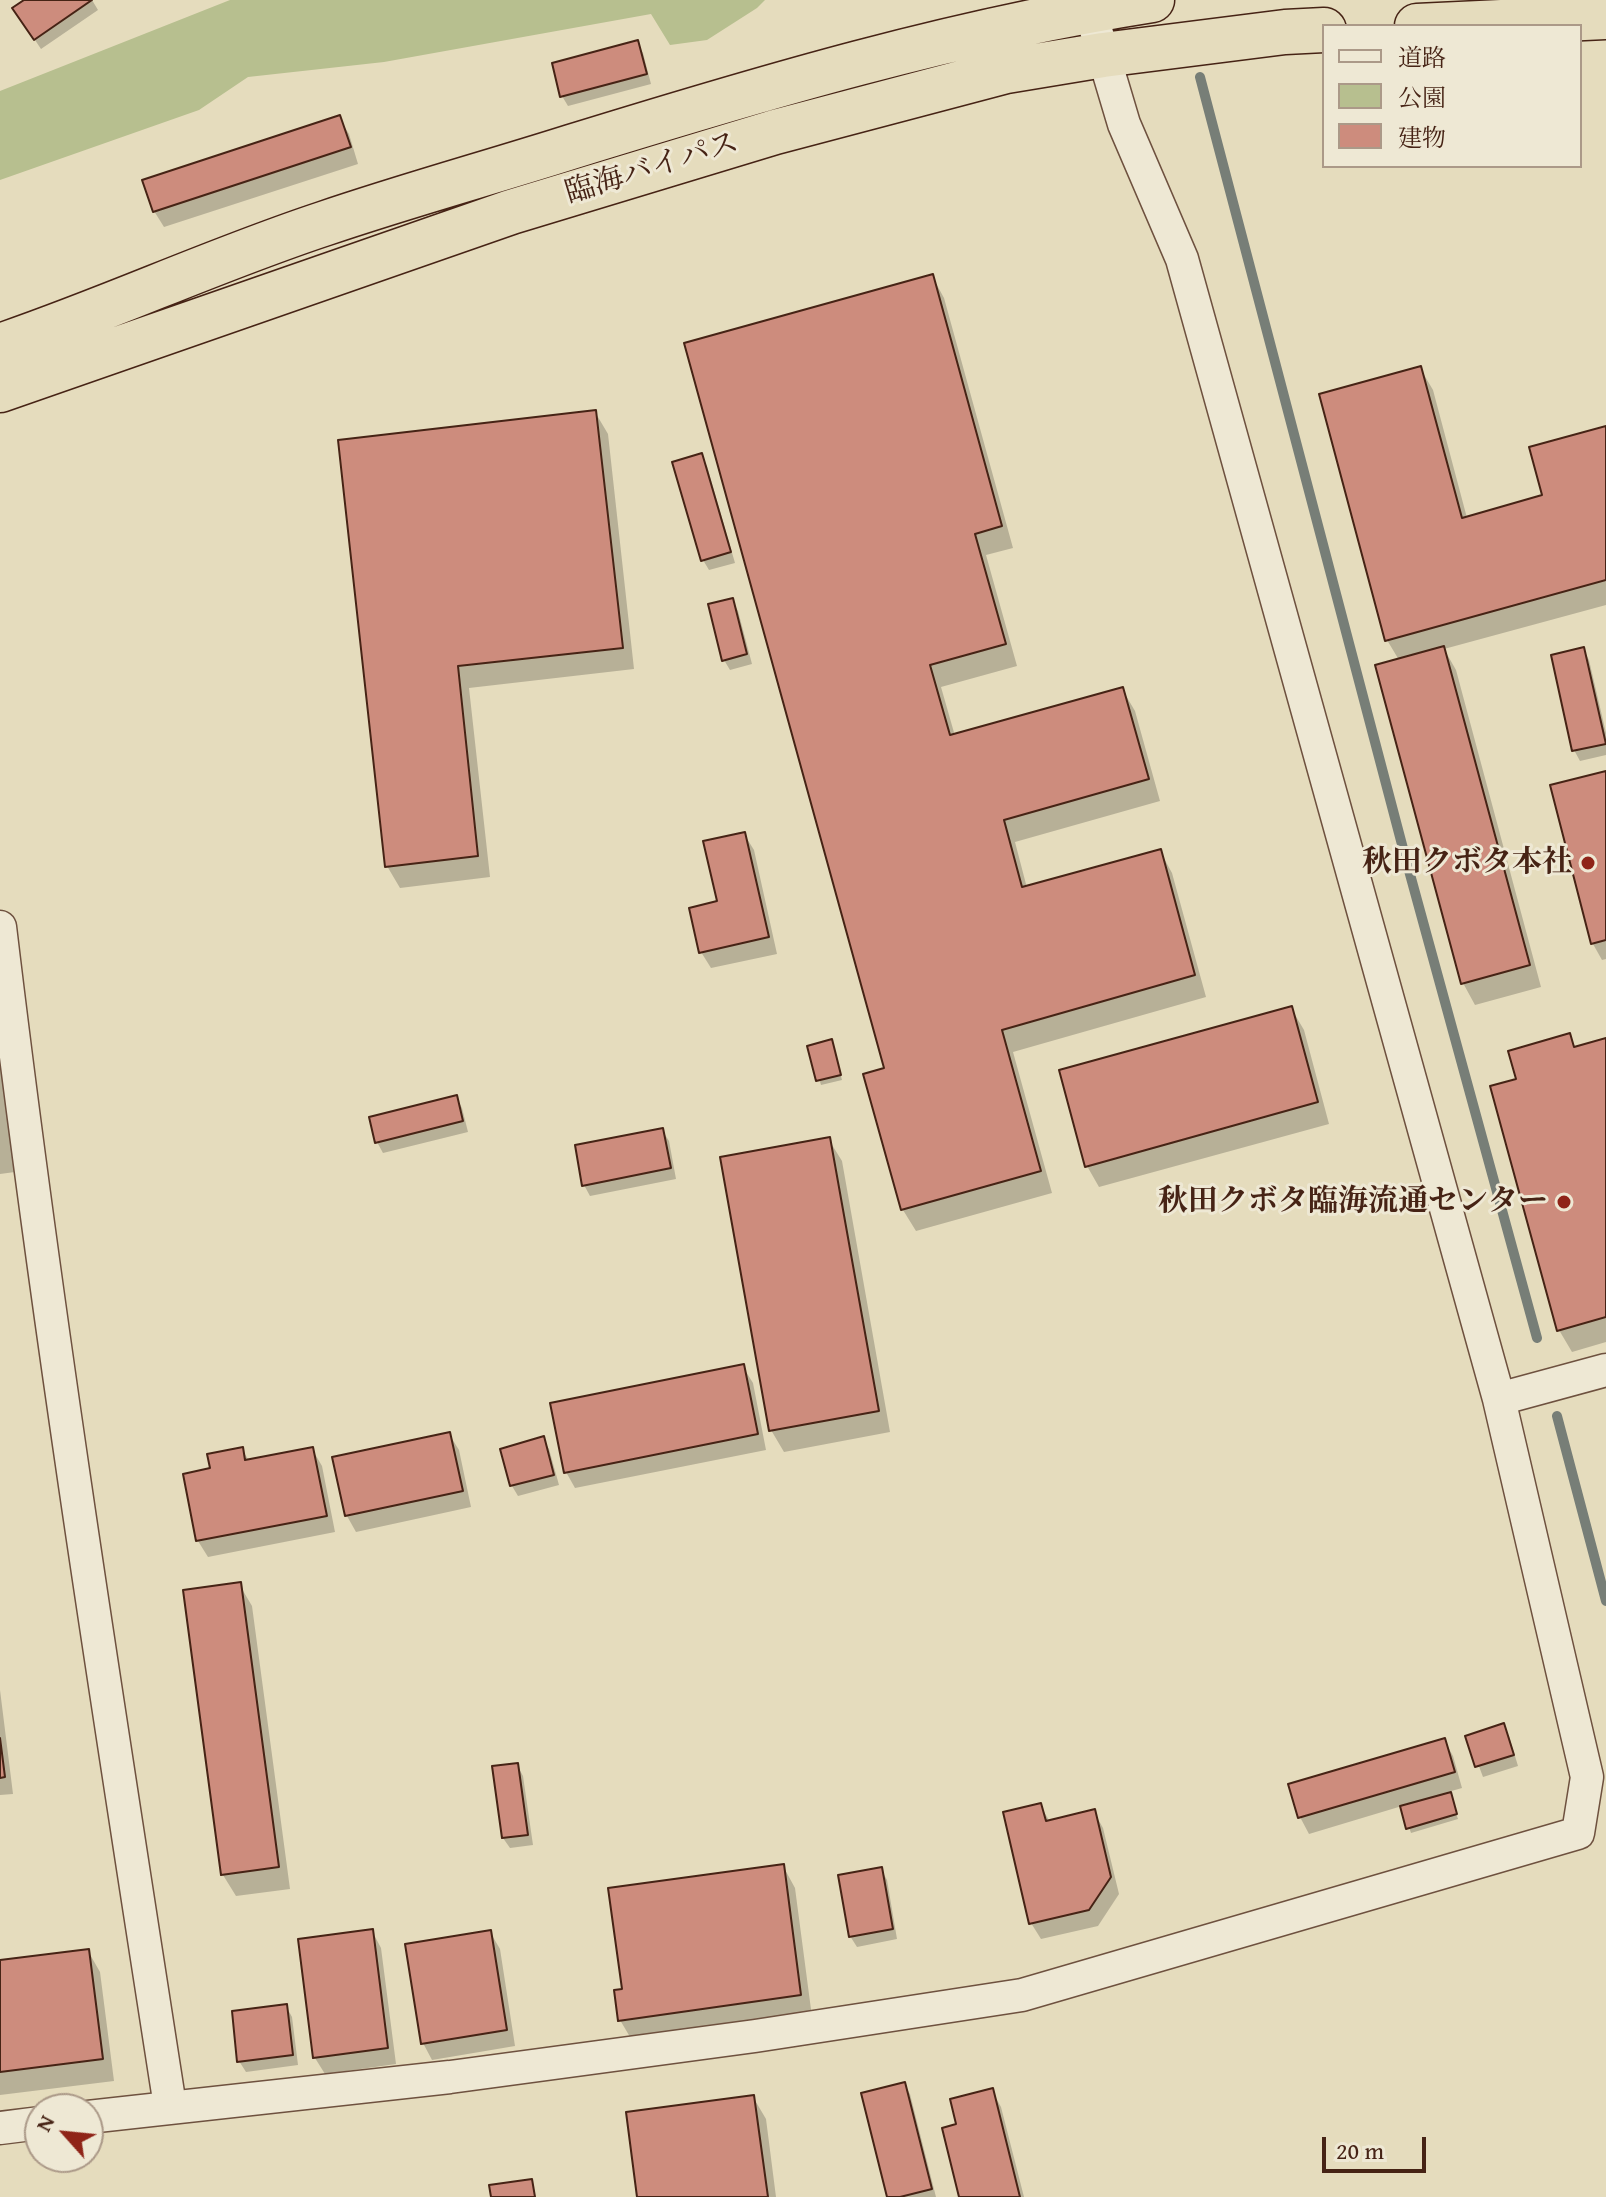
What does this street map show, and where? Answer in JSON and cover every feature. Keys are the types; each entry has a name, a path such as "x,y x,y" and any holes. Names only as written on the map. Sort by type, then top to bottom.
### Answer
{"highway":[{"name":"臨海バイパス","path":"0,346 321,224 722,100 945,39 1152,0"},
{"path":"1459,24 1606,17"},
{"name":"臨海バイパス","path":"0,390 555,198 775,132 991,75 1103,55 1322,30"}],"street":[{"path":"104,2115 450,2077 755,2036 1022,1995 1578,1833 1587,1777 1499,1399 1182,259 1124,124 1090,10"},
{"path":"0,927 17,1071 170,2106"},
{"path":"1499,1399 1606,1370"},
{"path":"0,2128 24,2125"}],"green space":[{"path":"230,0 765,0 707,40 670,45 651,14 384,62 248,77 199,110 0,180 0,91"}],"building":[{"path":"24,0 92,0 34,40 12,8"},
{"path":"638,40 647,74 560,97 552,63"},
{"path":"340,115 351,147 153,212 142,180"},
{"path":"933,274 1002,526 975,534 1006,644 930,665 950,735 1123,687 1149,779 1004,820 1022,887 1161,849 1195,975 1002,1030 1041,1171 901,1210 863,1074 884,1068 684,343"},
{"path":"1421,366 1462,518 1542,495 1529,447 1606,426 1606,580 1385,641 1319,394"},
{"path":"596,410 623,648 458,666 478,856 385,867 338,440"},
{"path":"702,453 731,552 701,561 672,462"},
{"path":"733,598 747,654 722,661 708,604"},
{"path":"1444,646 1530,965 1461,984 1375,665"},
{"path":"1584,647 1606,744 1572,751 1551,655"},
{"name":"秋田クボタ本社","path":"1606,771 1606,940 1591,944 1550,785"},
{"path":"745,832 769,937 699,953 689,908 717,901 703,841"},
{"path":"1292,1006 1318,1102 1085,1167 1059,1070"},
{"name":"秋田クボタ臨海流通センター","path":"1570,1033 1574,1047 1606,1038 1606,1317 1557,1331 1490,1086 1516,1079 1508,1051"},
{"path":"832,1039 841,1075 816,1081 807,1046"},
{"path":"457,1095 463,1121 375,1143 369,1117"},
{"path":"663,1128 671,1168 582,1186 575,1145"},
{"path":"830,1137 879,1411 769,1431 720,1157"},
{"path":"744,1364 758,1434 564,1473 550,1403"},
{"path":"450,1432 463,1491 345,1516 332,1457"},
{"path":"544,1436 554,1475 510,1486 500,1449"},
{"path":"243,1447 245,1460 313,1447 327,1516 196,1541 183,1474 210,1468 207,1454"},
{"path":"241,1582 279,1867 221,1875 183,1590"},
{"path":"1504,1723 1514,1755 1475,1767 1465,1736"},
{"path":"0,1738 5,1777 0,1778"},
{"path":"1445,1738 1455,1772 1298,1818 1288,1784"},
{"path":"518,1763 528,1835 502,1838 492,1766"},
{"path":"1451,1792 1457,1814 1406,1829 1400,1806"},
{"path":"1041,1803 1046,1821 1095,1809 1111,1877 1089,1910 1029,1924 1003,1812"},
{"path":"784,1864 801,1995 618,2021 614,1990 622,1989 608,1888"},
{"path":"882,1867 893,1929 849,1937 838,1875"},
{"path":"373,1929 388,2048 313,2058 298,1939"},
{"path":"491,1930 507,2030 421,2044 405,1944"},
{"path":"89,1949 103,2059 0,2072 0,1960"},
{"path":"287,2004 293,2055 237,2062 232,2011"},
{"path":"905,2082 932,2189 887,2197 861,2093"},
{"path":"993,2088 1020,2197 959,2197 942,2128 956,2124 950,2099"},
{"path":"754,2095 768,2197 637,2197 626,2112"},
{"path":"532,2179 535,2197 491,2197 489,2185"}],"waterway":[{"path":"1200,77 1405,856 1537,1338"},
{"path":"1557,1416 1606,1601"}],"place":[{"name":"秋田クボタ本社","path":"1588,863"},
{"name":"秋田クボタ臨海流通センター","path":"1564,1202"}]}
